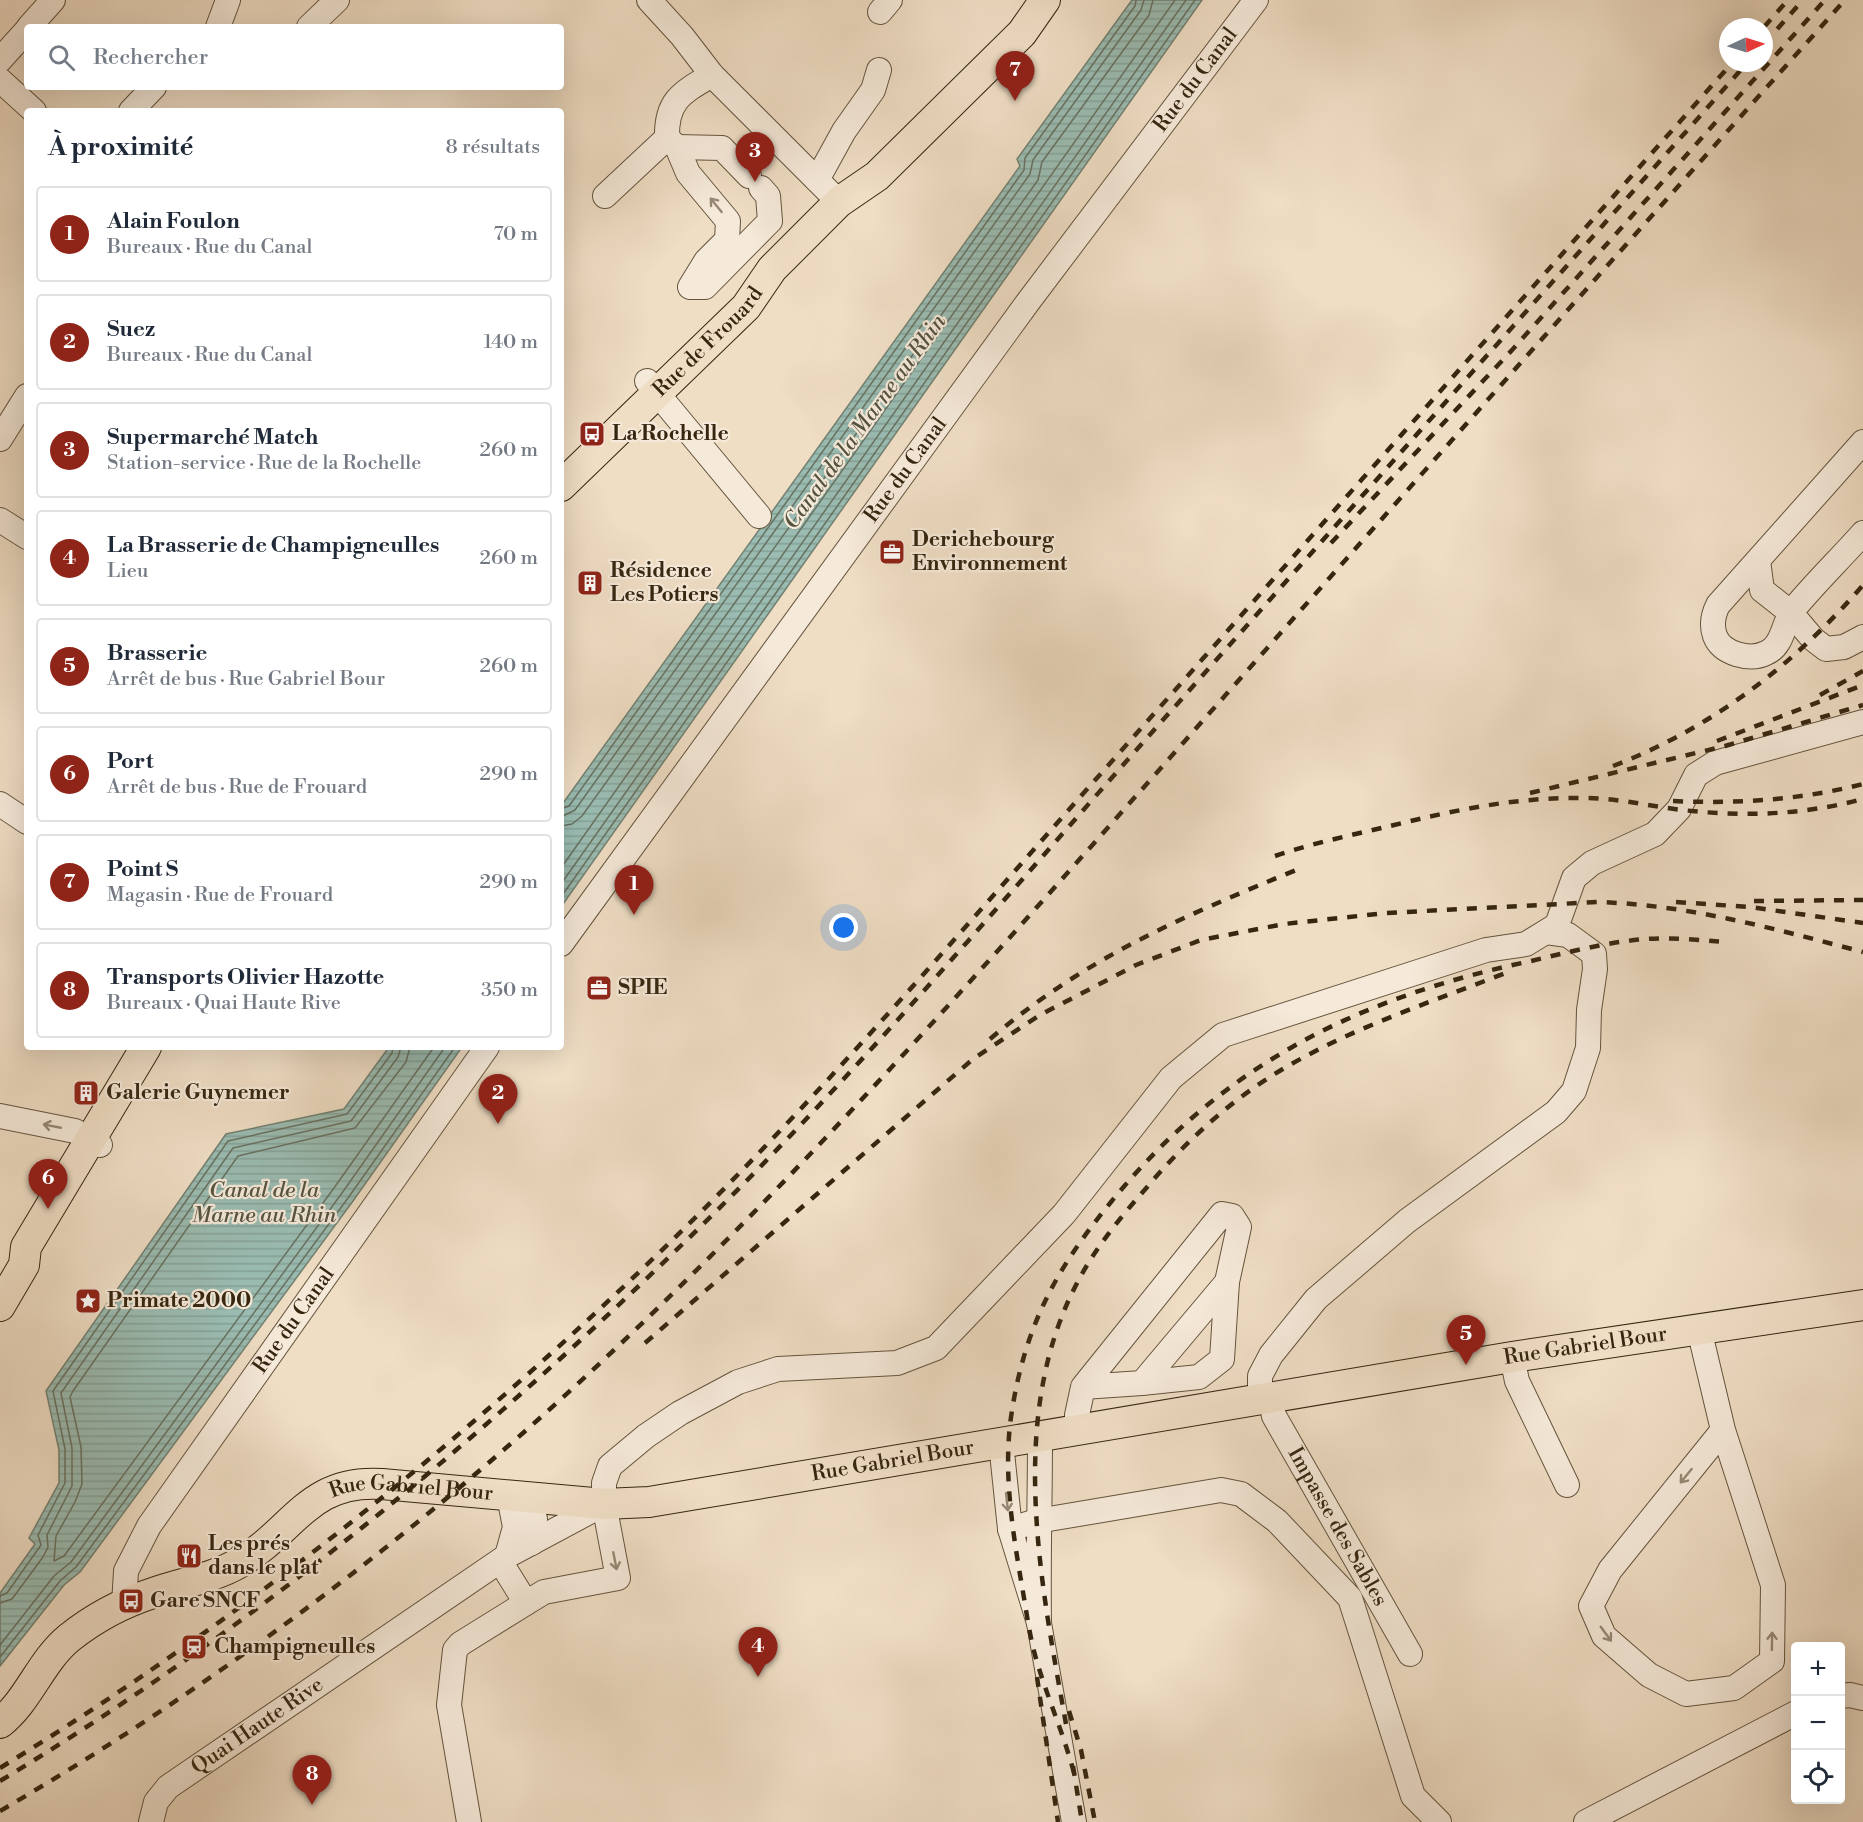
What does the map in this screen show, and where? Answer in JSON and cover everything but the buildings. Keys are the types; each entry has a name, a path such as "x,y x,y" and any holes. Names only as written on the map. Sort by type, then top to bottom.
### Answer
{"main road":[{"name":"Rue de Frouard","path":"564,483 732,294 772,269 839,202 865,164 1012,20 1043,0"},
{"name":"Rue de Frouard","path":"564,464 651,387"},
{"path":"95,1142 144,1050"},
{"path":"0,1306 24,1265 26,1247 158,1050"},
{"name":"Rue Gabriel Bour","path":"5,1718 59,1647 98,1618 124,1605 231,1567 252,1554 314,1502 345,1485 382,1484 604,1504 672,1499 1512,1357 1863,1305"}],"street":[{"path":"32,24 53,0"},
{"path":"219,24 228,0"},
{"path":"312,24 337,0"},
{"path":"649,0 682,36 712,75 839,202"},
{"name":"Rue du Canal","path":"564,940 1028,302 1256,0"},
{"path":"0,60 24,33"},
{"path":"817,180 844,131 873,90 879,70"},
{"path":"605,196 672,142 722,148 768,196 770,221 705,287 690,287 706,261 727,240 728,221 688,173 672,142 667,115 686,90 712,75"},
{"path":"0,80 31,108"},
{"path":"134,108 151,90"},
{"path":"651,387 759,516"},
{"path":"0,439 24,401"},
{"path":"1863,442 1718,605 1713,616 1715,636 1725,649 1741,656 1766,654 1775,647 1791,613 1863,533"},
{"path":"0,520 24,535"},
{"path":"1758,561 1762,590 1791,613 1813,639 1826,649 1844,647 1863,637"},
{"path":"469,1822 449,1705 454,1650 544,1592 618,1578 604,1504 604,1483 610,1466 646,1436 680,1413 738,1382 778,1369 897,1363 936,1348 1064,1214 1171,1078 1223,1035 1486,951 1526,944 1557,925 1574,878 1592,863 1655,834 1679,809 1696,775 1714,762 1856,722"},
{"path":"0,804 24,820"},
{"path":"1265,1398 1260,1376 1271,1354 1316,1299 1407,1221 1556,1112 1574,1091 1588,1048 1589,1010 1595,969 1594,954 1568,934 1546,932"},
{"name":"Rue du Canal","path":"124,1605 126,1571 149,1526 485,1050"},
{"path":"0,1116 75,1131 95,1142"},
{"path":"1077,1430 1077,1415 1083,1387 1222,1214 1232,1216 1239,1227 1227,1282 1222,1359 1199,1377 1083,1387"},
{"path":"1142,1383 1227,1282"},
{"path":"1699,1329 1723,1430 1773,1585 1772,1661 1734,1688 1686,1694 1649,1675 1604,1636 1590,1606 1610,1570 1723,1430"},
{"path":"1512,1357 1517,1381 1567,1485"},
{"name":"Impasse des Sables","path":"1265,1398 1410,1654"},
{"path":"1039,1623 1037,1536 1040,1521 1040,1437"},
{"path":"1002,1443 1010,1529 1039,1623 1074,1822"},
{"path":"1010,1529 1040,1521 1221,1490 1240,1494 1277,1521 1350,1598 1413,1796 1439,1822"},
{"path":"520,1497 515,1527 503,1558 526,1603"},
{"path":"520,1497 535,1520 531,1543"},
{"name":"Quai Haute Rive","path":"151,1822 156,1803 168,1787 503,1558 604,1504"},
{"path":"1845,1696 1863,1698"},
{"path":"1586,1822 1791,1716"}],"water":[{"name":"Canal de la Marne au Rhin","path":"1132,0 1202,0 564,903 564,802 1020,166 1017,159"},
{"name":"Canal de la Marne au Rhin","path":"387,1050 460,1050 353,1201 80,1572 64,1585 0,1666 0,1593 35,1544 29,1538 59,1483 59,1450 46,1391 226,1134 344,1109"}],"railway":[{"path":"1772,18 1788,0"},
{"path":"1773,34 1803,0"},
{"path":"1331,543 1513,349 1825,0"},
{"path":"0,1811 163,1710 320,1598 471,1478 544,1415 687,1280 828,1135 966,986 1845,0"},
{"path":"0,1768 95,1708 187,1645 278,1579 366,1510 537,1366 700,1213 756,1156 918,980 1724,72"},
{"path":"0,1781 94,1722 186,1659 276,1594 364,1526 534,1382 697,1230 809,1116 918,997 1739,72"},
{"path":"1613,766 1684,733 1749,691 1809,642 1863,585"},
{"path":"1820,695 1863,671"},
{"path":"1717,741 1863,685"},
{"path":"1530,793 1725,746 1863,705"},
{"path":"1673,801 1769,800 1816,794 1863,784"},
{"path":"1275,856 1438,815 1510,802 1596,798 1682,810 1751,814 1796,811 1863,799"},
{"path":"990,1039 1063,984 1138,940 1217,903 1301,868"},
{"path":"1754,901 1863,900"},
{"path":"645,1343 973,1059 1040,1015 1136,965 1201,940 1284,924 1386,913 1598,902 1699,913 1863,952"},
{"path":"1676,902 1750,907 1863,923"},
{"path":"1074,1773 1041,1676 1031,1636 1013,1526 1008,1461 1011,1417 1024,1355 1058,1276 1091,1227 1154,1154 1200,1111 1248,1075 1299,1043 1352,1017 1409,994 1468,976 1588,948 1656,938 1724,942"},
{"path":"1066,1724 1047,1616 1040,1560 1036,1503 1036,1447 1041,1392 1054,1339 1082,1273 1108,1234 1163,1169 1213,1120 1249,1091 1288,1066 1341,1039 1508,972"},
{"path":"1037,1677 1058,1822"},
{"path":"1069,1711 1081,1750 1095,1822"},
{"path":"1073,1766 1082,1822"}],"place":[{"name":"Point S","path":"1015,101"},
{"name":"Supermarché Match","path":"755,182"},
{"name":"La Rochelle","path":"592,434"},
{"name":"Derichebourg Environnement","path":"892,552"},
{"name":"Résidence Les Potiers","path":"590,583"},
{"name":"Alain Foulon","path":"634,915"},
{"name":"SPIE","path":"599,988"},
{"name":"Galerie Guynemer","path":"86,1093"},
{"name":"Suez","path":"498,1124"},
{"name":"Port","path":"48,1209"},
{"name":"Primate 2000","path":"88,1301"},
{"name":"Brasserie","path":"1466,1365"},
{"name":"Les prés dans le plat","path":"189,1556"},
{"name":"Gare SNCF","path":"131,1601"},
{"name":"Champigneulles","path":"194,1647"},
{"name":"La Brasserie de Champigneulles","path":"758,1677"},
{"name":"Transports Olivier Hazotte","path":"312,1805"}]}
